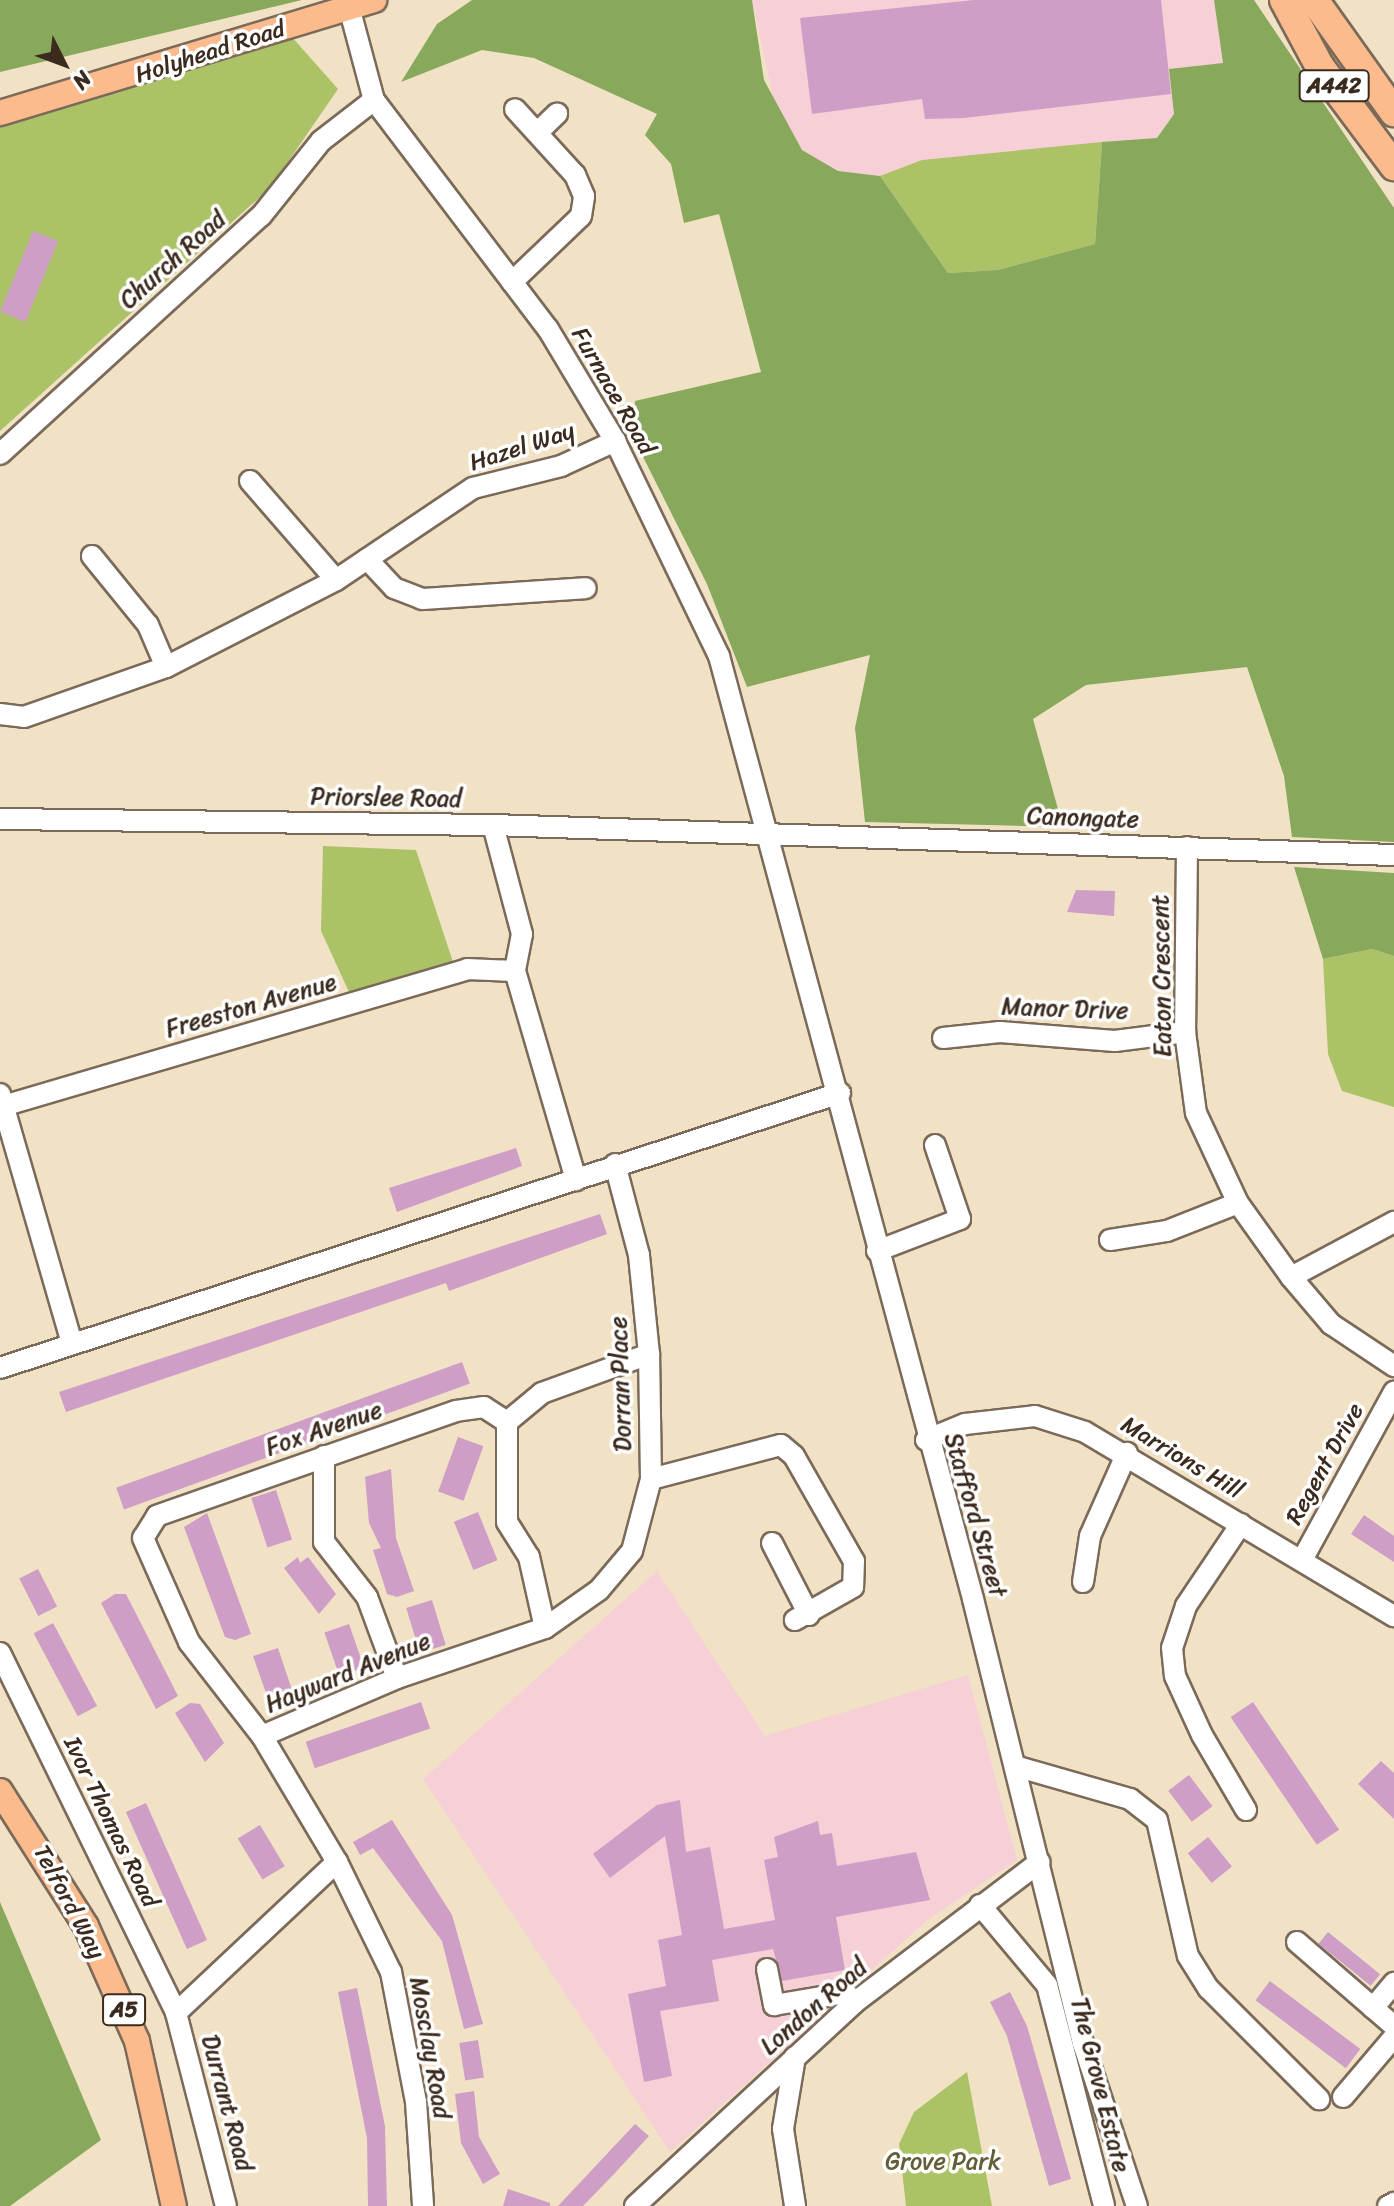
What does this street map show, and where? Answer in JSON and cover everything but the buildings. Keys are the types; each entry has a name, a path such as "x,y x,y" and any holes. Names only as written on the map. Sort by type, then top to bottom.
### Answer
{"highway":[{"name":"A442","path":"1284,0 1320,67 1394,166"},
{"name":"A442","path":"1314,0 1394,112"}],"main road":[{"name":"Holyhead Road","path":"0,113 374,0"},
{"name":"Telford Way","path":"0,1791 86,1926 137,2041 174,2206"}],"street":[{"name":"Furnace Road","path":"349,7 374,100 512,282 615,441 719,656 771,836"},
{"name":"Church Road","path":"0,454 261,216 321,141 374,100"},
{"path":"512,282 581,216 584,196 575,175 515,109"},
{"path":"537,133 557,114"},
{"name":"Hazel Way","path":"0,714 24,717 166,667 336,580 473,488 561,466 615,441"},
{"path":"250,481 336,580"},
{"path":"92,556 148,625 166,667"},
{"path":"367,559 394,588 422,599 586,588"},
{"name":"Priorslee Road","path":"0,819 493,825 771,836"},
{"path":"493,825 522,934 515,971 576,1180"},
{"name":"Canongate","path":"771,836 1394,855"},
{"name":"Stafford Street","path":"771,836 840,1093 926,1440 1040,1862 1083,2043 1137,2206"},
{"name":"Eaton Crescent","path":"1187,847 1185,1032 1196,1113 1238,1203 1291,1277 1331,1324 1394,1366"},
{"name":"Freeston Avenue","path":"71,1340 2,1100 467,969 515,971"},
{"name":"Manor Drive","path":"943,1038 1000,1032 1115,1041 1185,1032"},
{"path":"0,1368 71,1340 840,1093"},
{"path":"877,1251 960,1219 935,1145"},
{"name":"Dorran Place","path":"599,1590 632,1551 651,1479 649,1354 639,1255 615,1164"},
{"path":"1110,1240 1167,1231 1238,1203"},
{"path":"1291,1277 1394,1222"},
{"path":"545,1628 529,1557 507,1522 507,1422 542,1393 649,1354"},
{"name":"Regent Drive","path":"1302,1560 1394,1392"},
{"name":"Fox Avenue","path":"157,1516 456,1411 484,1407 507,1422"},
{"name":"Marrions Hill","path":"926,1440 965,1424 1035,1416 1127,1453 1394,1616"},
{"path":"651,1479 781,1445 854,1561 853,1587 802,1618 772,1543"},
{"path":"1083,1582 1090,1536 1127,1453"},
{"path":"324,1456 324,1542 367,1597 397,1678"},
{"name":"Hayward Avenue","path":"157,1516 143,1538 189,1642 262,1736 397,1678 545,1628 599,1590"},
{"path":"1241,1524 1186,1606 1172,1648 1175,1676 1197,1723 1246,1810"},
{"name":"Ivor Thomas Road","path":"0,1653 176,2013"},
{"name":"Mosclay Road","path":"262,1736 337,1862 391,1972 416,2102 423,2206"},
{"path":"1015,1766 1130,1799 1157,1820 1188,1956 1209,1989 1319,2099"},
{"path":"176,2013 337,1862"},
{"name":"London Road","path":"635,2206 854,2003 1040,1862"},
{"name":"The Grove Estate","path":"980,1905 1047,1985 1104,2206"},
{"path":"1297,1942 1394,2026"},
{"path":"767,1969 774,2005 846,1993 854,2003"},
{"path":"1373,2008 1394,1983"},
{"name":"Durrant Road","path":"176,2013 226,2206"},
{"path":"1343,2097 1394,2037"},
{"path":"795,2057 783,2129 795,2206"},
{"path":"1388,2206 1394,2203"}],"shaded area":[{"path":"752,0 1214,0 1223,63 1169,69 1174,114 1157,138 922,160 880,176 838,171 802,151 777,114"},
{"path":"657,1571 765,1736 968,1675 1017,1860 925,1922 670,2152 423,1779"}],"green space":[{"path":"0,0 302,0 0,72"},
{"path":"472,0 752,0 764,80 802,150 838,171 880,176 948,273 997,270 1095,244 1102,142 1157,138 1174,114 1169,69 1223,63 1214,0 1254,0 1394,208 1394,842 1292,837 1284,776 1247,667 1086,685 1033,719 1063,827 865,822 855,728 870,655 747,687 707,584 632,435 635,401 761,372 719,214 684,223 671,164 645,135 657,114 534,58 482,50 401,82 437,24"},
{"path":"291,36 338,89 270,188 0,431 0,122"},
{"path":"1102,142 1095,244 997,270 948,273 880,176 922,160"},
{"path":"323,846 416,850 453,962 349,992 321,931"},
{"path":"1294,867 1394,873 1394,956 1372,949 1323,959"},
{"path":"1372,949 1394,956 1394,1107 1342,1091 1328,1054 1323,959"},
{"path":"0,1902 101,2140 10,2206 0,2206"},
{"name":"Grove Park","path":"967,2072 992,2206 906,2206 899,2144 914,2112"}]}
